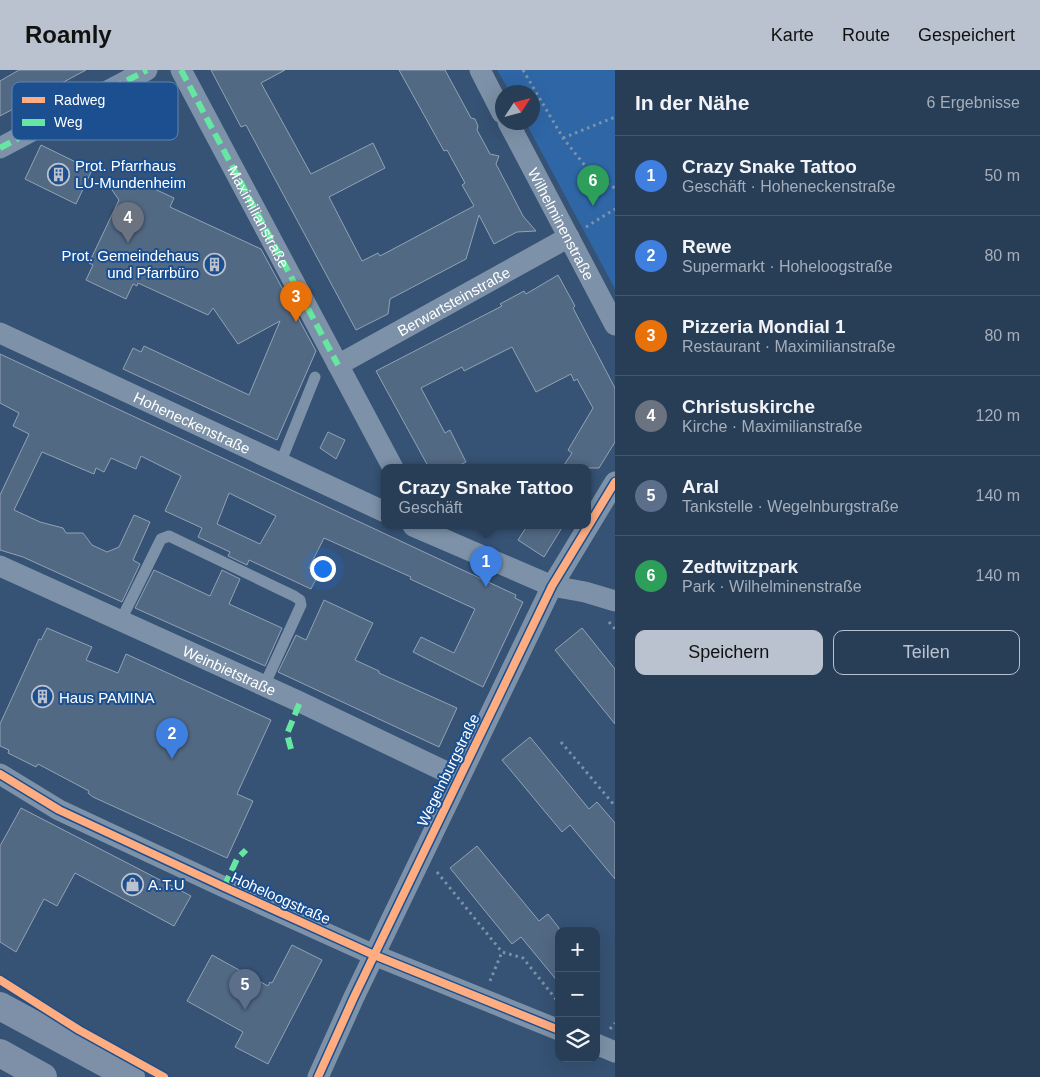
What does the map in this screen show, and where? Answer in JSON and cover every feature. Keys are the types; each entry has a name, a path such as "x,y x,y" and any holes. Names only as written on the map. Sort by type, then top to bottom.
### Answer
{"highway":[{"path":"0,1006 131,1077"},
{"path":"0,1053 43,1077"}],"street":[{"path":"124,82 147,70"},
{"name":"Maximilianstraße","path":"181,70 391,464"},
{"path":"480,70 495,99"},
{"name":"Wilhelminenstraße","path":"512,130 615,325"},
{"path":"0,148 15,140"},
{"name":"Berwartsteinstraße","path":"338,365 568,238"},
{"name":"Hoheneckenstraße","path":"0,333 381,510"},
{"name":"Wegelnburgstraße","path":"591,522 615,482"},
{"path":"424,529 552,586 585,592 615,601"},
{"name":"Wegelnburgstraße","path":"318,1077 422,854 552,586 587,529"},
{"name":"Weinbietstraße","path":"0,566 264,686 459,778"},
{"name":"Hoheloogstraße","path":"0,774 59,810 374,955 555,1028"},
{"path":"600,1046 615,1052"}],"lane":[{"path":"280,464 315,377"},
{"path":"120,620 161,539 169,536 300,600 301,605 264,686"}],"path":[{"path":"523,70 562,138 594,177 615,188"},
{"path":"562,138 615,117"},
{"path":"568,238 615,209"},
{"path":"561,742 615,806"},
{"path":"422,854 502,952 523,958 555,998"},
{"path":"482,1000 502,952"}],"shaded area":[{"path":"497,70 615,70 615,289 530,130 540,130 540,85 506,85"}],"building":[{"path":"19,70 86,70 64,82 12,82 12,110 0,116 0,81"},
{"path":"211,70 285,70 261,83 311,174 373,143 385,168 329,197 362,261 378,253 380,256 474,206 462,185 465,183 447,150 444,151 399,70 445,70 471,118 475,119 478,126 477,130 490,154 499,156 496,164 523,216 536,231 517,232 494,244 479,215 466,259 390,299 388,314 356,330 246,125 241,127"},
{"name":"Prot. Pfarrhaus LU-Mundenheim","path":"41,145 92,170 76,204 25,179"},
{"path":"133,179 174,198 170,207 261,249 316,351 277,440 123,369 133,348 141,352 144,346 249,395 280,321 238,344 213,308 208,315 138,283 137,286 133,284 126,299 86,280 93,265 89,263 119,200 110,187 130,184"},
{"path":"558,275 615,388 615,442 599,468 591,468 591,464 565,464 572,453 568,450 593,408 577,379 574,381 571,374 536,392 512,347 464,371 462,367 421,388 445,433 450,430 466,462 462,464 427,464 376,371 502,306 500,304 524,291 526,294"},
{"path":"0,354 516,595 515,598 523,602 483,687 413,652 421,637 454,653 475,609 410,579 411,577 324,538 309,568 319,573 311,589 249,560 247,565 228,556 230,552 198,537 202,528 165,511 181,476 141,456 136,469 111,458 104,472 96,468 94,474 42,452 14,510 40,522 63,528 66,533 83,533 92,545 107,552 119,547 134,515 150,522 133,560 140,564 122,602 23,557 0,550 0,495 29,434 13,426 19,413 0,403","holes":["229,493 276,516 260,544 217,524"]},
{"path":"328,432 345,440 336,459 320,448"},
{"path":"525,529 561,529 544,557 518,540"},
{"path":"154,570 210,596 222,570 240,579 229,604 282,628 265,666 135,608"},
{"path":"324,600 373,623 355,660 379,671 379,673 457,708 439,747 278,672 296,635 306,640"},
{"path":"47,628 92,647 86,660 118,673 126,654 271,720 237,794 253,801 227,858 93,797 88,793 89,791 38,764 36,767 8,753 9,750 0,746 0,724 39,639 41,640"},
{"path":"582,628 615,669 615,724 555,650"},
{"path":"530,737 589,809 597,802 615,823 615,879 570,825 562,832 502,760"},
{"name":"A.T.U","path":"21,808 191,896 174,926 75,873 57,906 44,899 16,952 0,942 0,846"},
{"path":"477,846 539,921 548,914 558,927 555,927 555,978 521,937 512,944 450,868"},
{"path":"292,945 322,960 268,1064 235,1047 243,1032 187,1001 212,955 268,986 270,982 272,983"}],"marked path":[{"path":"124,82 147,70"},
{"path":"181,70 338,365"},
{"path":"0,148 15,140"},
{"path":"291,749 287,734 300,702"},
{"path":"224,887 237,859 246,850"}],"cycle path":[{"path":"591,522 615,482"},
{"path":"318,1077 354,997 552,586 587,529"},
{"path":"0,774 59,810 224,887 374,955 555,1028"},
{"path":"0,980 79,1030 164,1077"}],"place":[{"name":"Prot. Pfarrhaus LU-Mundenheim","path":"59,174"},
{"name":"Zedtwitzpark","path":"593,206"},
{"name":"Christuskirche","path":"128,243"},
{"name":"Prot. Gemeindehaus und Pfarrbüro","path":"215,264"},
{"name":"Pizzeria Mondial 1","path":"296,322"},
{"name":"Crazy Snake Tattoo","path":"486,587"},
{"name":"Haus PAMINA","path":"43,697"},
{"name":"Rewe","path":"172,759"},
{"name":"A.T.U","path":"132,884"},
{"name":"Aral","path":"245,1010"}]}
